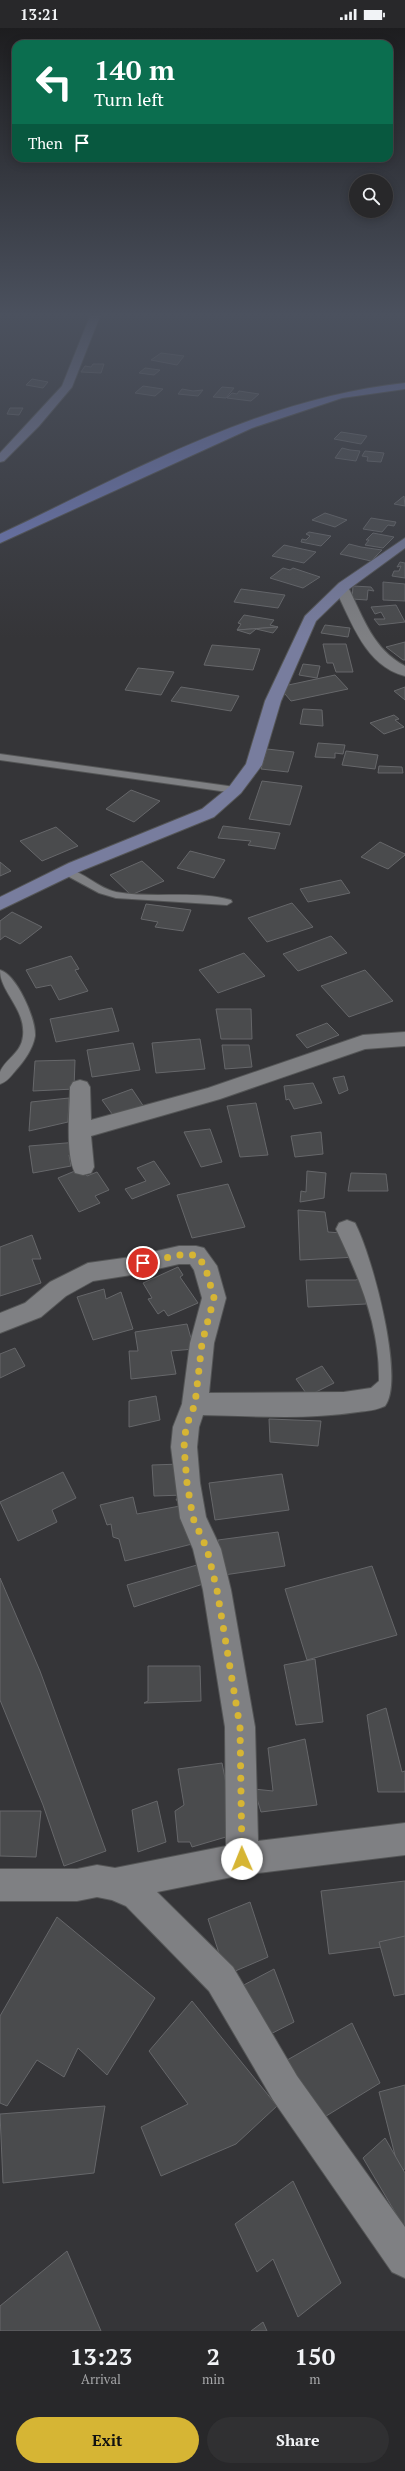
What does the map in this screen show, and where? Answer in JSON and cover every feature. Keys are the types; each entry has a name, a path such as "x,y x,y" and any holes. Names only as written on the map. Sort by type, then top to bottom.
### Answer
{"main road":[{"path":"0,459 35,423"},
{"path":"0,539 206,443 256,423"},
{"path":"0,904 66,872 208,812 235,790 254,765 273,701 310,619 342,589 405,542"}],"street":[{"path":"342,589 371,647 388,663 405,672"},
{"path":"80,1132 213,1094 363,1042 405,1039"},
{"path":"80,1087 80,1132 83,1166"},
{"path":"195,1404 313,1405 344,1403 377,1398 391,1385 393,1363 382,1309 370,1274 347,1229"},
{"path":"0,1323 33,1310 58,1289 88,1272 131,1266 179,1255 196,1255 205,1266 214,1298 202,1343 195,1404 186,1427 184,1447 187,1483 193,1518 207,1549 217,1590 240,1727 242,1859"},
{"path":"115,1884 242,1859 392,1838 405,1839"},
{"path":"0,1885 77,1885 97,1881 115,1884 137,1895 221,1979 285,2088 405,2259"}],"lane":[{"path":"0,757 235,790"},
{"path":"66,872 92,886 116,895 199,898 227,902"},
{"path":"0,974 12,988 28,1020 30,1028 23,1053 0,1080"}],"building":[{"path":"341,432 367,436 361,444 334,439"},
{"path":"342,448 360,451 356,461 335,458"},
{"path":"365,451 384,453 381,462 367,461 368,457 362,456"},
{"path":"404,496 405,506 394,504"},
{"path":"325,513 347,520 335,527 312,520"},
{"path":"371,518 396,522 394,526 388,525 382,532 363,529"},
{"path":"309,532 331,536 321,546 301,542 302,539 306,540 310,536 306,534"},
{"path":"373,533 394,537 383,548 365,545 369,540 366,540"},
{"path":"349,544 382,550 371,561 340,554"},
{"path":"284,545 316,552 304,563 272,556"},
{"path":"400,562 405,563 405,578 392,576 394,571 399,571 401,566 397,567"},
{"path":"283,568 290,570 293,568 320,577 303,588 270,578"},
{"path":"383,582 405,584 405,601 383,600"},
{"path":"353,586 371,587 374,591 368,590 367,600 352,599"},
{"path":"241,589 285,595 278,608 234,602"},
{"path":"396,605 405,622 379,625 374,619 385,619 381,612 375,614 371,607"},
{"path":"244,615 274,620 270,625 278,627 237,630 241,624 238,623"},
{"path":"325,625 350,628 348,637 321,633"},
{"path":"278,627 273,633 256,629 250,634 237,630"},
{"path":"405,642 405,660 386,647"},
{"path":"323,644 346,644 353,672 336,672 333,663 327,663"},
{"path":"212,645 260,649 253,670 204,665"},
{"path":"303,664 320,666 317,678 299,675"},
{"path":"138,668 174,672 161,695 125,690"},
{"path":"335,675 348,689 291,701 279,687"},
{"path":"181,687 239,696 231,711 171,701"},
{"path":"405,687 405,700 394,691"},
{"path":"303,709 322,710 323,726 300,724"},
{"path":"394,715 399,719 395,720 404,727 384,734 370,723"},
{"path":"318,743 345,745 343,754 335,753 335,758 315,757"},
{"path":"267,749 294,752 288,772 261,769"},
{"path":"346,751 378,755 375,769 342,765"},
{"path":"379,766 402,767 403,773 378,773"},
{"path":"262,781 302,786 290,825 249,819"},
{"path":"131,790 160,801 134,822 106,809"},
{"path":"223,826 280,833 275,849 248,845 251,841 218,838"},
{"path":"56,827 78,846 42,861 20,841"},
{"path":"380,842 405,855 388,869 361,857"},
{"path":"190,851 225,860 214,878 177,868"},
{"path":"142,861 164,881 131,895 110,875"},
{"path":"0,862 11,871 0,876"},
{"path":"341,880 350,893 308,902 300,889"},
{"path":"292,903 313,927 267,942 248,918"},
{"path":"146,904 191,910 183,931 155,927 158,922 141,919"},
{"path":"12,912 42,927 20,944 5,936 0,940 0,921"},
{"path":"331,936 347,953 298,971 283,954"},
{"path":"244,953 265,976 218,993 199,970"},
{"path":"71,956 79,969 75,970 88,991 59,1000 51,985 36,988 26,970"},
{"path":"365,970 393,1001 349,1017 321,986"},
{"path":"112,1008 119,1031 56,1042 50,1019"},
{"path":"216,1009 251,1009 252,1039 221,1039"},
{"path":"327,1023 339,1035 307,1048 296,1035"},
{"path":"200,1039 205,1069 156,1073 152,1043"},
{"path":"133,1043 140,1070 92,1077 87,1050"},
{"path":"222,1045 249,1045 252,1067 225,1069"},
{"path":"75,1060 74,1089 33,1091 35,1061"},
{"path":"344,1076 348,1090 339,1094 333,1078"},
{"path":"313,1083 322,1103 294,1109 289,1099 286,1100 284,1086"},
{"path":"132,1089 144,1107 115,1118 102,1100"},
{"path":"69,1098 68,1122 29,1131 31,1102"},
{"path":"256,1103 268,1155 240,1157 227,1106"},
{"path":"210,1129 222,1162 201,1167 184,1132"},
{"path":"321,1132 323,1154 295,1157 291,1136"},
{"path":"78,1142 81,1153 69,1155 71,1166 33,1173 29,1146"},
{"path":"154,1161 170,1184 132,1199 125,1189 146,1181 137,1168"},
{"path":"82,1168 87,1176 97,1172 109,1190 95,1196 100,1203 79,1212 58,1178"},
{"path":"307,1171 326,1173 324,1198 300,1202 301,1191 306,1192"},
{"path":"351,1173 386,1174 388,1191 348,1191"},
{"path":"228,1184 245,1227 192,1238 177,1195"},
{"path":"298,1210 325,1212 328,1232 356,1234 357,1257 300,1260"},
{"path":"32,1235 41,1259 32,1259 41,1283 0,1296 0,1247"},
{"path":"178,1267 183,1275 180,1277 198,1303 168,1316 164,1310 158,1314 148,1299 152,1298 143,1283"},
{"path":"363,1277 366,1304 308,1307 306,1280 356,1280"},
{"path":"104,1289 106,1299 121,1292 133,1329 93,1340 77,1297"},
{"path":"187,1324 194,1349 171,1351 176,1374 131,1379 129,1351 138,1351 135,1332"},
{"path":"15,1348 25,1366 0,1378 0,1354"},
{"path":"322,1366 334,1383 308,1396 296,1379"},
{"path":"156,1396 160,1420 129,1427 129,1401"},
{"path":"269,1419 321,1421 318,1446 270,1442"},
{"path":"181,1464 184,1495 154,1496 152,1465"},
{"path":"63,1472 76,1498 52,1510 57,1522 18,1541 0,1502"},
{"path":"282,1474 289,1510 215,1520 209,1483"},
{"path":"133,1497 137,1514 180,1506 176,1499 187,1499 196,1543 125,1561 119,1539 113,1537 111,1524 107,1525 100,1505"},
{"path":"278,1532 285,1566 224,1575 218,1540"},
{"path":"211,1561 218,1579 134,1607 127,1585"},
{"path":"372,1566 397,1635 307,1660 285,1589"},
{"path":"0,1578 40,1671 106,1851 64,1866 43,1805 0,1700"},
{"path":"315,1659 323,1722 296,1725 284,1665"},
{"path":"148,1666 200,1666 201,1701 144,1703 148,1701"},
{"path":"386,1708 402,1772 405,1771 405,1792 378,1792 367,1715"},
{"path":"305,1739 317,1805 261,1812 254,1789 273,1791 268,1748"},
{"path":"222,1763 236,1834 192,1847 190,1842 178,1842 175,1811 184,1805 178,1769"},
{"path":"157,1801 166,1842 138,1852 132,1810"},
{"path":"0,1811 41,1811 36,1857 0,1856"},
{"path":"405,1881 405,1944 329,1954 321,1891"},
{"path":"250,1902 268,1957 226,1975 208,1919"},
{"path":"57,1917 155,1998 107,2075 78,2048 64,2077 37,2060 7,2106 0,2103 0,2016"},
{"path":"405,1936 405,1994 394,1996 379,1942"},
{"path":"274,1969 294,2022 259,2040 240,1987"},
{"path":"192,2001 277,2106 236,2144 161,2176 141,2127 188,2104 149,2051"},
{"path":"352,2023 380,2083 318,2121 282,2063"},
{"path":"405,2085 405,2169 399,2171 379,2092"},
{"path":"105,2106 94,2173 3,2183 0,2114"},
{"path":"385,2138 405,2173 405,2229 363,2158"},
{"path":"293,2181 341,2283 298,2317 273,2259 257,2272 235,2224"},
{"path":"67,2251 101,2331 0,2331 0,2306"},
{"path":"263,2322 267,2331 251,2331"}],"route":[{"path":"143,1263 179,1255 196,1255 205,1266 214,1298 212,1311 202,1343 195,1404 186,1427 184,1447 187,1483 193,1518 207,1549 217,1590 240,1727 242,1859"}]}
